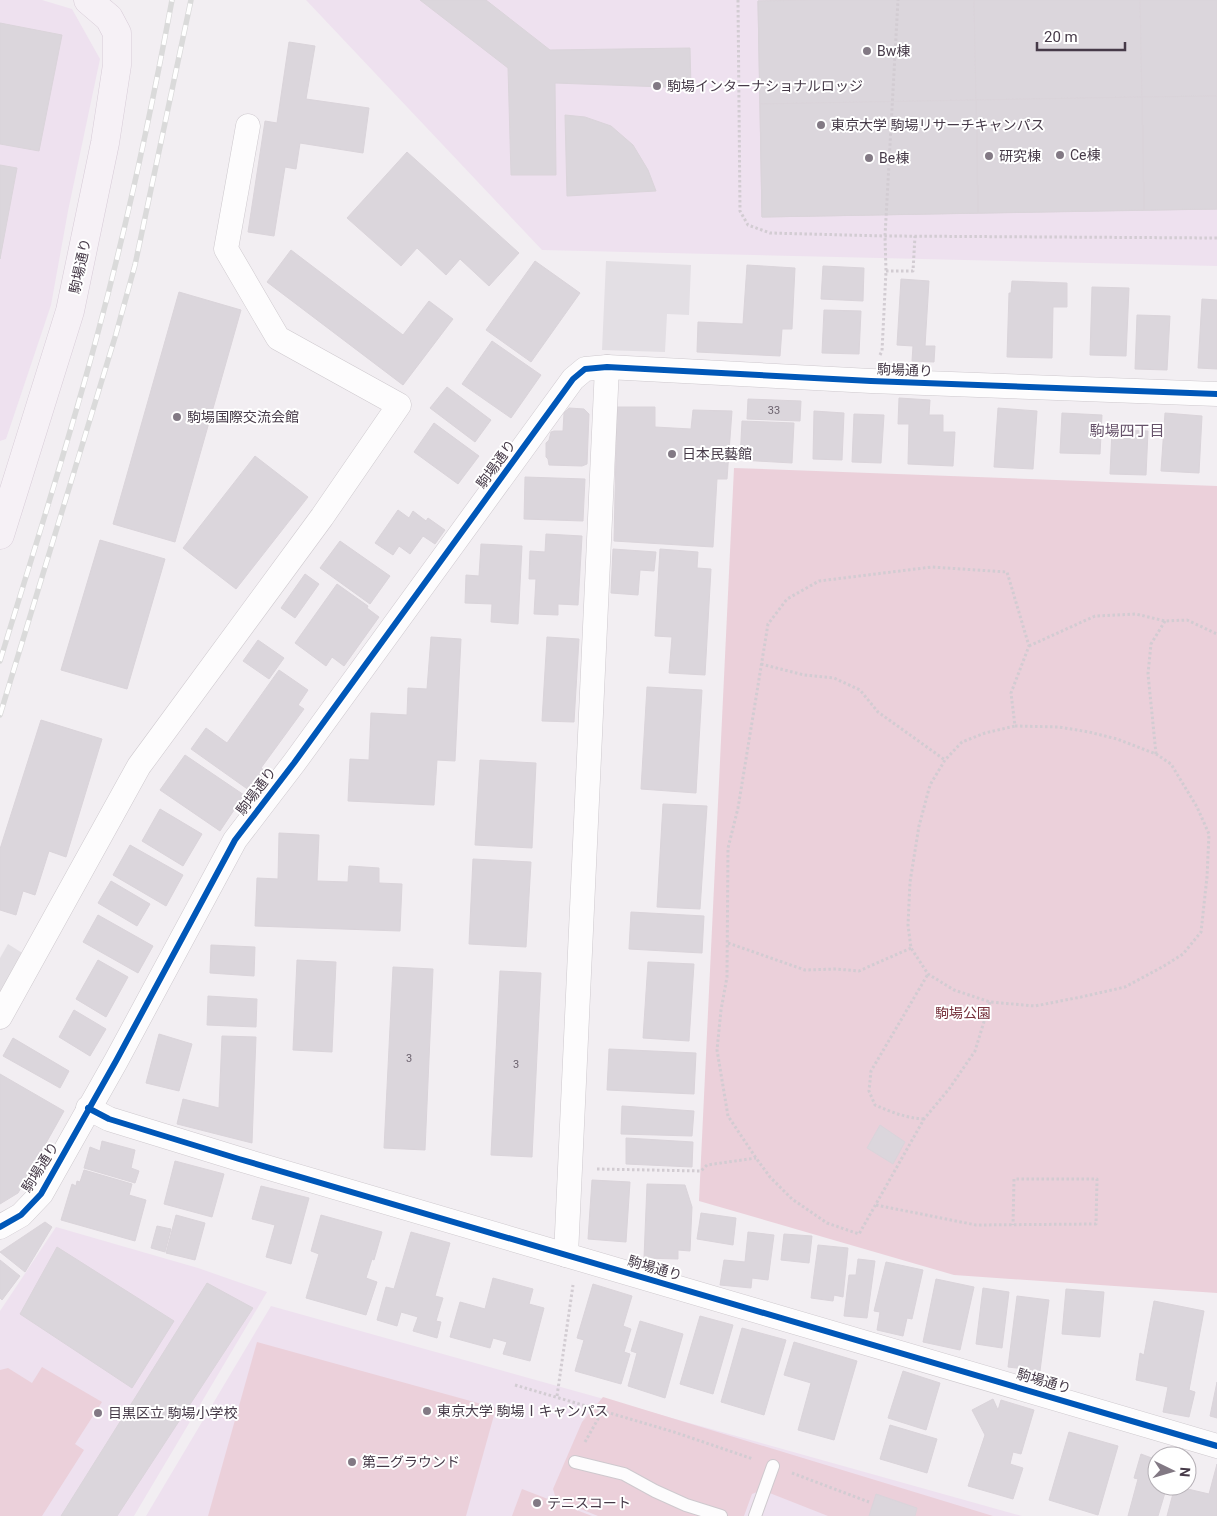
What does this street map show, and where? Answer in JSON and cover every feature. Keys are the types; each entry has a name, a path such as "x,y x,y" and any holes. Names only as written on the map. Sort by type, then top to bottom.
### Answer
{"street":[{"name":"駒場通り","path":"0,535 70,311 105,143 117,65 117,33 109,18 88,0"},
{"path":"0,1017 139,766 322,518 399,405 278,338 226,249 248,126"},
{"name":"駒場通り","path":"0,1227 21,1215 41,1194 88,1108 116,1062 235,840 294,763 573,380 585,369 607,367 871,381 1217,394"},
{"path":"566,1255 607,367"},
{"name":"駒場通り","path":"88,1108 109,1119 1217,1446"}],"lane":[{"path":"575,1462 624,1474 686,1505 721,1516"},
{"path":"755,1516 773,1466"}],"path":[{"path":"738,0 740,211 748,225 770,233 885,236 1217,238"},
{"path":"871,381 871,372 882,351 886,271 885,236 898,0"},
{"path":"886,271 913,271 915,236"},
{"path":"990,1002 975,1051 924,1119 859,1234 827,1223 792,1199 770,1177 728,1116 717,1050 727,977 728,848 738,808 768,624 787,599 819,581 932,567 1007,572 1029,646 1011,693 1015,726"},
{"path":"1029,646 1095,616 1136,614 1165,621 1187,620 1217,634"},
{"path":"1156,754 1148,674 1151,644 1165,621"},
{"path":"761,664 804,675 834,678 860,690 878,712 945,760"},
{"path":"1015,726 1059,726 1117,740 1156,754 1171,764 1197,807 1209,834 1201,932 1183,954 1125,987 1035,1006 990,1002 954,990 928,974 910,948 908,925 910,882 919,826 930,785 945,760 962,742 984,733 1015,726"},
{"path":"728,943 805,970 836,969 859,971 910,948"},
{"path":"924,1119 910,1118 875,1105 869,1091 871,1071 928,974"},
{"path":"571,1168 701,1172 707,1164 756,1158"},
{"path":"876,1205 976,1225 1013,1225 1096,1224 1098,1179 1014,1180 1013,1225"},
{"path":"557,1396 574,1280"},
{"path":"515,1385 674,1432 869,1502"},
{"path":"575,1462 602,1410"}],"shaded area":[{"path":"0,0 42,0 72,9 100,59 68,211 51,305 6,439 0,441"},
{"name":"東京大学 駒場リサーチキャンパス","path":"306,0 1217,0 1217,266 542,250"},
{"path":"606,261 691,265 689,315 667,314 665,352 602,350"},
{"path":"8,944 27,956 0,1000 0,958"},
{"name":"目黒区立 駒場小学校","path":"56,1227 198,1268 267,1292 134,1516 0,1516 0,1311"},
{"name":"東京大学 駒場Ⅰキャンパス","path":"271,1306 1022,1516 146,1516"}],"green space":[{"name":"駒場公園","path":"734,468 1217,486 1217,1293 954,1275 699,1201"},
{"name":"第二グラウンド","path":"257,1342 496,1408 466,1516 208,1516"},
{"path":"42,1367 102,1402 75,1444 84,1450 42,1516 0,1516 0,1370 8,1368 32,1383"},
{"path":"603,1397 993,1516 828,1516 762,1490 752,1494 744,1516 598,1516 556,1499 553,1489 582,1422"},
{"name":"テニスコート","path":"522,1489 592,1516 512,1516"}],"building":[{"name":"駒場インターナショナルロッジ","path":"420,0 486,0 550,50 690,48 691,88 555,83 556,175 511,175 508,68"},
{"name":"Bw棟","path":"974,0 976,100 760,104 758,1"},
{"path":"974,0 1140,0 1142,97 976,100"},
{"path":"1140,0 1217,0 1217,96 1142,97"},
{"name":"研究棟","path":"1217,0 1217,209 762,217 758,1"},
{"path":"0,23 62,35 39,151 0,144"},
{"path":"289,42 315,46 306,99 369,108 363,153 300,143 296,169 285,167 274,236 248,232 265,121 277,123"},
{"path":"1217,96 1217,209 1144,210 1142,97"},
{"name":"Ce棟","path":"1142,97 1144,210 978,213 976,100"},
{"name":"Be棟","path":"976,100 978,213 762,217 760,104"},
{"path":"565,115 585,117 611,126 633,145 648,170 656,191 567,196"},
{"path":"407,152 519,253 489,286 460,259 446,275 417,248 401,266 347,218"},
{"path":"0,165 17,168 0,259"},
{"path":"291,250 403,335 429,301 453,319 403,385 267,282"},
{"path":"535,261 580,293 531,362 486,330"},
{"path":"747,265 795,268 792,329 782,329 780,356 697,352 698,322 743,324"},
{"path":"823,266 864,268 863,301 821,299"},
{"path":"901,279 929,281 925,346 935,346 934,362 912,361 913,346 897,345"},
{"path":"1012,281 1067,283 1067,307 1053,307 1052,358 1007,357 1009,293 1011,293"},
{"path":"1092,287 1129,288 1126,356 1090,355"},
{"name":"駒場国際交流会館","path":"179,292 241,310 175,542 113,524"},
{"path":"1202,299 1217,300 1217,369 1198,368"},
{"path":"824,310 861,311 859,354 822,353"},
{"path":"1137,315 1170,316 1167,370 1135,369"},
{"path":"492,341 541,375 511,418 462,384"},
{"path":"447,387 491,420 475,442 430,408"},
{"path":"899,398 930,400 929,415 943,415 943,432 955,432 953,466 908,464 909,424 898,424"},
{"path":"748,399 801,401 800,421 747,419"},
{"name":"日本民藝館","path":"617,407 655,407 655,427 691,429 693,410 732,411 727,479 717,479 713,547 614,541"},
{"path":"569,408 584,409 589,414 587,464 582,466 549,465 546,457 546,443 551,432 563,431 564,413"},
{"path":"998,408 1037,411 1033,469 994,467"},
{"path":"814,411 844,413 842,460 813,459"},
{"path":"1062,413 1102,415 1100,454 1060,453"},
{"path":"1165,413 1202,416 1199,473 1161,471"},
{"path":"854,414 884,415 881,463 852,462"},
{"path":"742,421 794,423 792,463 740,460"},
{"path":"434,423 479,456 458,484 414,452"},
{"path":"1112,430 1148,431 1146,475 1110,474"},
{"path":"255,456 308,497 236,589 183,548"},
{"path":"525,477 585,479 583,521 524,519"},
{"path":"398,510 409,518 413,511 426,521 428,518 445,530 435,544 423,536 410,554 399,546 393,555 375,543"},
{"path":"546,534 582,536 578,605 558,604 558,615 534,614 536,579 529,579 530,551 545,552"},
{"path":"100,540 165,559 127,689 61,670"},
{"path":"340,541 390,576 370,604 320,568"},
{"path":"481,544 522,546 518,624 491,622 492,604 465,603 466,575 479,576"},
{"path":"613,549 656,552 654,571 640,570 638,595 611,593"},
{"path":"660,549 698,552 697,568 711,569 705,675 669,673 672,637 655,636"},
{"path":"305,574 319,584 295,618 281,608"},
{"path":"337,584 368,606 367,608 379,617 344,666 332,657 326,666 295,643"},
{"path":"431,637 461,639 455,761 437,760 434,805 348,801 350,759 369,760 371,713 407,715 408,688 427,689"},
{"path":"547,637 579,639 574,722 542,721"},
{"path":"258,640 284,658 269,679 243,661"},
{"path":"279,670 308,690 298,705 304,709 261,768 268,773 253,793 191,749 206,728 227,743"},
{"path":"647,687 702,690 696,793 641,789"},
{"path":"41,720 102,739 66,857 49,851 35,895 23,891 16,915 0,910 0,849"},
{"path":"185,755 244,795 220,831 160,790"},
{"path":"480,760 536,763 532,848 475,845"},
{"path":"663,804 707,806 700,909 657,907"},
{"path":"160,809 202,834 183,866 142,841"},
{"path":"279,833 319,835 317,881 348,882 349,866 379,868 379,883 402,884 400,931 255,926 257,878 278,879"},
{"path":"130,845 183,875 166,906 113,875"},
{"path":"473,859 531,862 526,947 469,944"},
{"path":"111,881 150,904 137,926 98,903"},
{"path":"631,912 704,916 702,953 629,949"},
{"path":"98,915 153,946 138,973 83,942"},
{"path":"211,945 255,947 254,976 210,973"},
{"path":"98,960 128,977 106,1017 76,999"},
{"path":"297,960 336,962 332,1052 293,1050"},
{"path":"648,962 694,964 689,1041 643,1038"},
{"path":"393,967 433,969 425,1150 384,1148"},
{"path":"500,971 541,973 532,1157 491,1155"},
{"path":"208,996 257,999 256,1027 207,1025"},
{"path":"74,1010 106,1029 90,1056 59,1037"},
{"path":"159,1034 192,1044 179,1091 146,1083"},
{"path":"222,1036 256,1037 252,1143 177,1124 183,1099 219,1108"},
{"path":"13,1038 69,1071 60,1088 3,1056"},
{"path":"609,1049 696,1053 694,1094 607,1090"},
{"path":"0,1074 64,1111 18,1193 0,1204"},
{"path":"622,1106 694,1111 692,1136 621,1134"},
{"path":"880,1125 905,1142 893,1164 867,1148"},
{"path":"626,1138 693,1142 692,1167 626,1164"},
{"path":"102,1141 135,1150 131,1168 139,1171 135,1183 84,1168 90,1147 100,1151"},
{"path":"175,1161 224,1174 212,1217 164,1204"},
{"path":"84,1170 132,1184 129,1195 146,1200 135,1241 61,1220 72,1184 76,1186 77,1181 80,1182"},
{"path":"592,1180 630,1182 626,1242 588,1239"},
{"path":"647,1184 685,1185 692,1207 690,1251 678,1250 678,1259 644,1258"},
{"path":"261,1186 309,1198 291,1264 266,1257 275,1225 252,1219"},
{"path":"701,1213 736,1218 733,1245 697,1239"},
{"path":"176,1215 205,1223 195,1260 166,1253"},
{"path":"321,1215 382,1232 374,1260 372,1259 366,1278 377,1282 366,1315 306,1298 319,1254 311,1251"},
{"path":"45,1222 52,1227 25,1272 0,1252"},
{"path":"157,1226 171,1229 165,1252 151,1248"},
{"path":"411,1232 450,1243 435,1296 443,1298 436,1321 441,1322 437,1338 413,1331 418,1317 401,1312 397,1326 377,1320 386,1287 394,1289"},
{"path":"748,1232 774,1235 768,1280 752,1278 751,1288 720,1285 724,1260 745,1262"},
{"path":"784,1234 812,1236 809,1263 781,1260"},
{"path":"818,1245 848,1248 843,1297 834,1295 833,1301 811,1298"},
{"path":"57,1247 174,1321 132,1388 20,1314"},
{"path":"858,1259 875,1261 867,1318 844,1316 849,1275 856,1275"},
{"path":"0,1260 20,1276 2,1300 0,1298"},
{"path":"886,1262 923,1270 912,1319 907,1318 903,1336 877,1330 880,1312 874,1311"},
{"path":"493,1278 533,1289 529,1304 544,1308 530,1361 503,1354 507,1342 493,1338 490,1348 450,1337 460,1302 485,1309"},
{"path":"936,1279 974,1287 960,1350 923,1342"},
{"path":"207,1283 253,1308 117,1516 61,1516"},
{"path":"593,1284 632,1296 623,1326 631,1329 624,1352 630,1354 621,1384 575,1371 584,1340 577,1338"},
{"path":"983,1288 1009,1292 1002,1348 976,1344"},
{"path":"1066,1289 1104,1292 1100,1337 1062,1334"},
{"path":"1017,1296 1049,1300 1040,1371 1008,1367"},
{"path":"1154,1301 1204,1311 1189,1390 1195,1392 1189,1417 1163,1412 1168,1387 1136,1380 1140,1353 1144,1355"},
{"path":"700,1316 733,1325 713,1394 680,1384"},
{"path":"640,1321 683,1334 665,1398 628,1386 637,1353 631,1351"},
{"path":"742,1328 786,1340 764,1415 721,1402"},
{"path":"794,1342 857,1361 834,1440 798,1430 811,1383 784,1375"},
{"path":"903,1371 940,1383 926,1430 888,1418"},
{"path":"1217,1382 1217,1418 1210,1416"},
{"path":"993,1399 998,1410 1001,1400 1034,1410 1021,1454 1013,1452 1010,1464 1023,1468 1013,1499 968,1486 985,1435 972,1410"},
{"path":"890,1425 937,1439 927,1473 880,1459"},
{"path":"1069,1432 1118,1446 1098,1515 1049,1500"},
{"path":"1141,1454 1147,1456 1147,1496 1164,1496 1158,1516 1128,1516 1138,1479 1134,1478"},
{"path":"1217,1464 1217,1516 1167,1516 1172,1496 1197,1496 1197,1491 1209,1494"},
{"path":"876,1494 917,1508 915,1516 869,1516"}],"railway":[{"path":"0,661 74,418 108,294 138,169 172,0"},
{"path":"0,715 116,334 135,265 191,0"}],"cycle path":[{"path":"0,1227 21,1215 41,1194 116,1061 235,840 294,763 573,379 585,369 607,367 871,381 1217,394"},
{"path":"88,1108 109,1119 239,1159 1217,1446"}],"place":[{"name":"Bw棟","path":"867,51"},
{"name":"駒場インターナショナルロッジ","path":"657,86"},
{"name":"東京大学 駒場リサーチキャンパス","path":"821,125"},
{"name":"Ce棟","path":"1060,155"},
{"name":"研究棟","path":"989,156"},
{"name":"Be棟","path":"869,158"},
{"name":"駒場国際交流会館","path":"177,417"},
{"name":"日本民藝館","path":"672,454"},
{"name":"東京大学 駒場Ⅰキャンパス","path":"427,1411"},
{"name":"目黒区立 駒場小学校","path":"98,1413"},
{"name":"第二グラウンド","path":"352,1462"},
{"name":"テニスコート","path":"537,1503"}],"district":[{"name":"駒場四丁目","path":"1127,431"}]}
